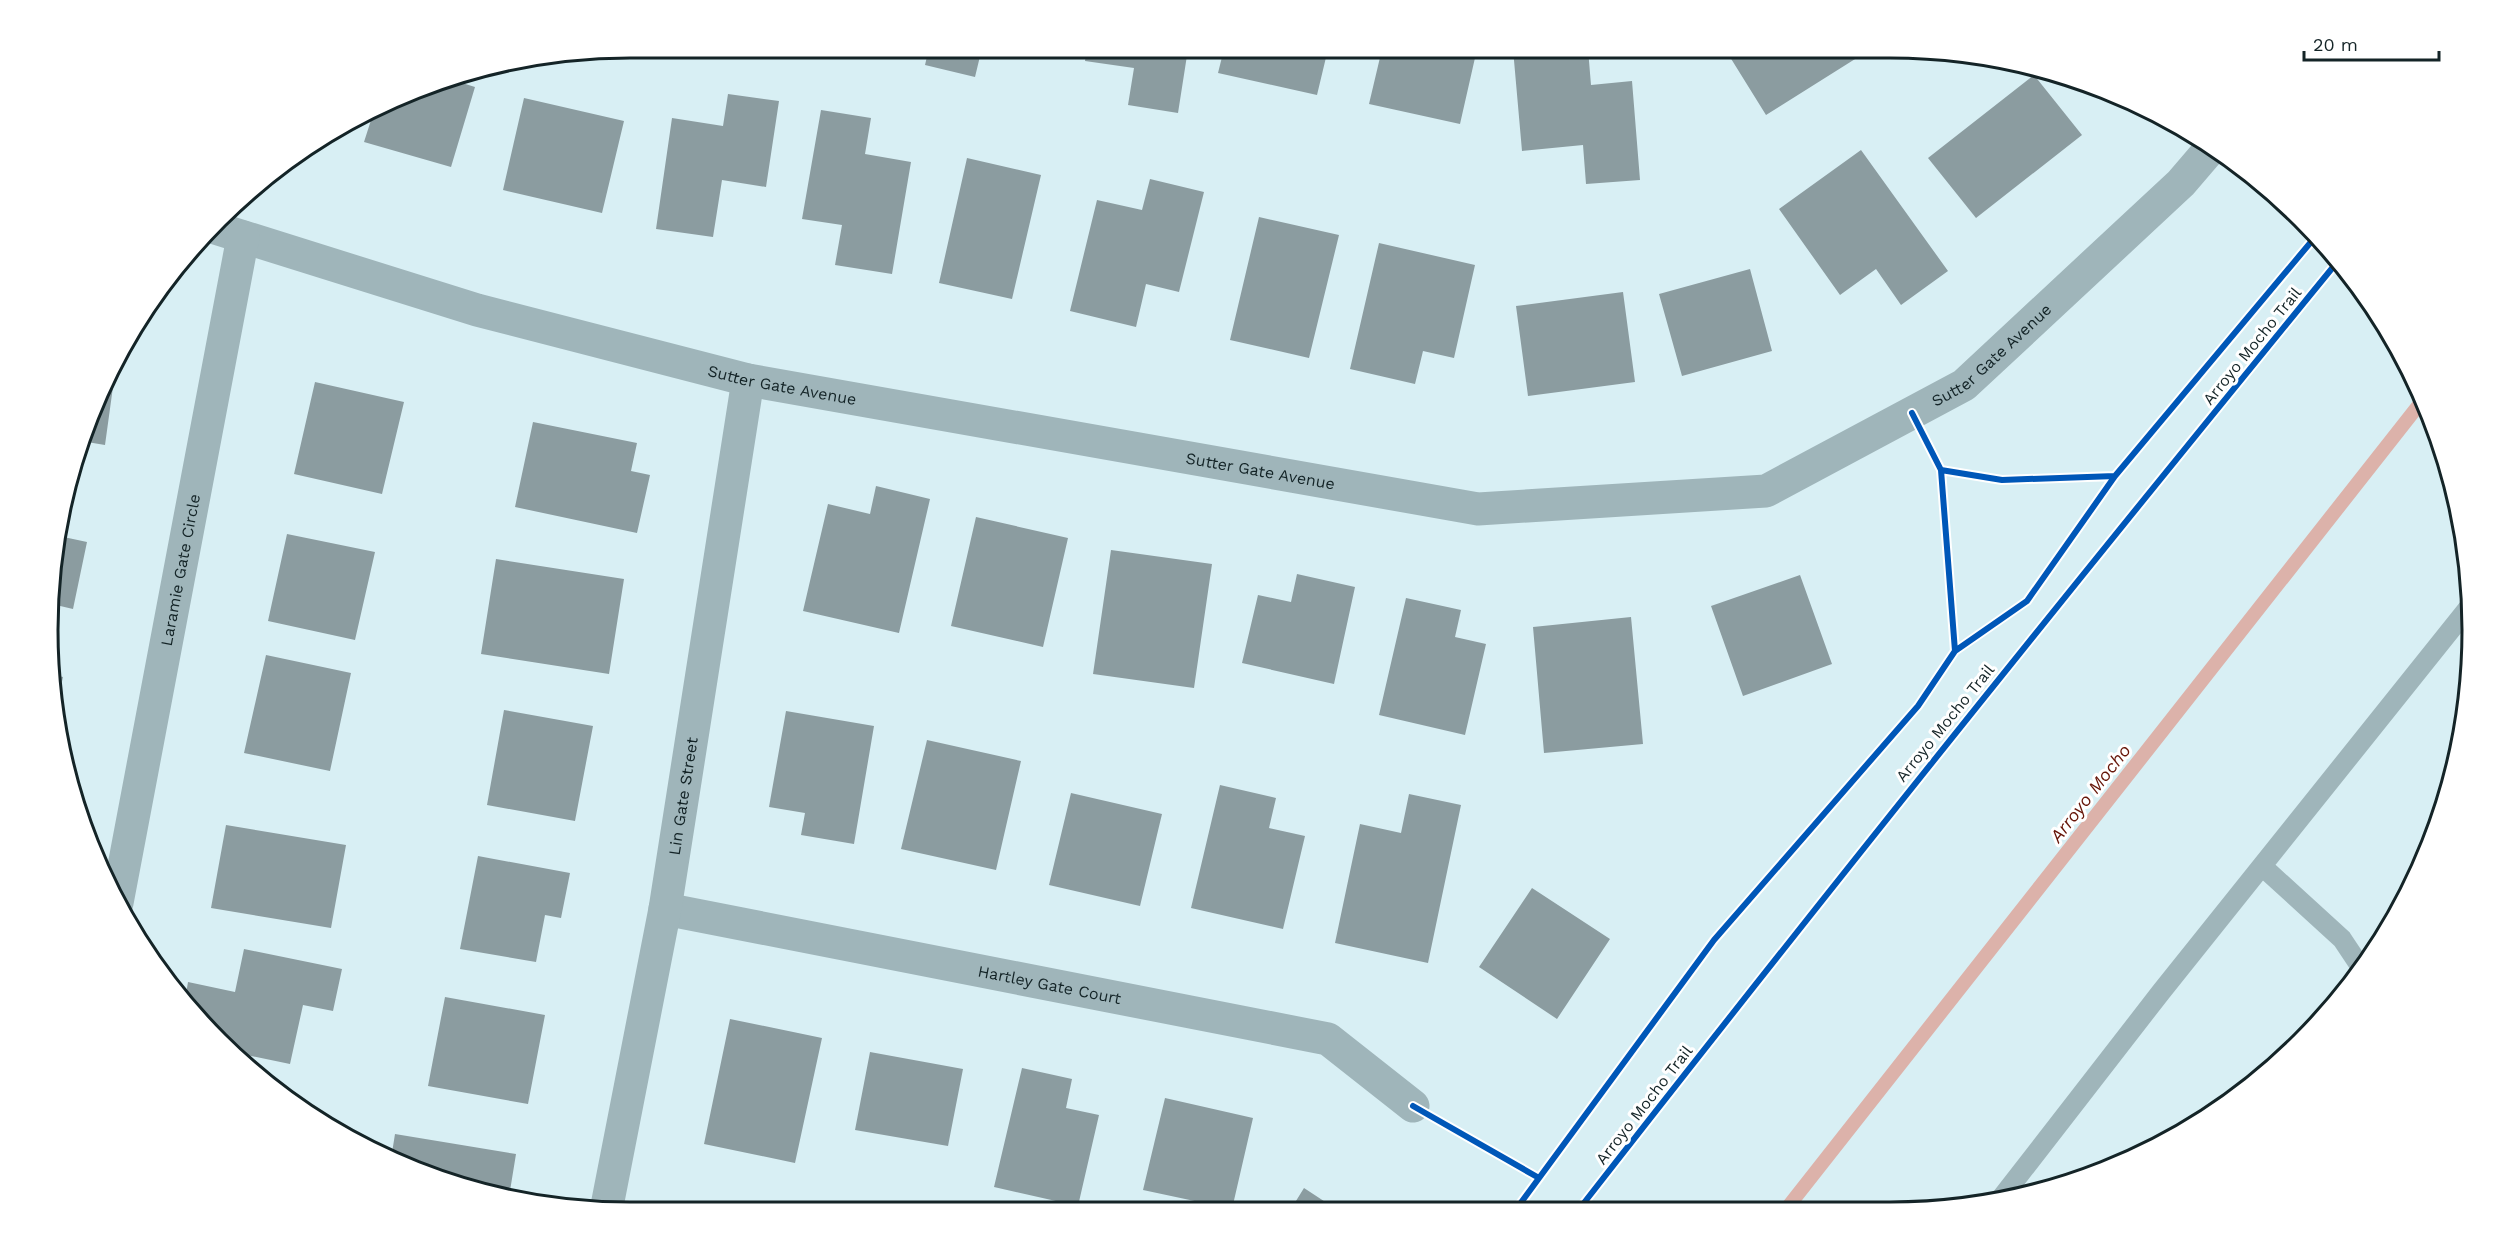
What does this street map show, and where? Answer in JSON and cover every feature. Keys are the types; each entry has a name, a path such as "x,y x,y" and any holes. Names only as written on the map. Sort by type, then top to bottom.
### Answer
{"street":[{"name":"Sutter Gate Avenue","path":"227,232 477,310 748,380 1478,509 1766,491 1964,385 2181,183 2206,154"},
{"name":"Laramie Gate Circle","path":"120,888 227,232"},
{"name":"Lin Gate Street","path":"608,1201 665,909 748,380"},
{"name":"Hartley Gate Court","path":"665,909 1328,1039 1413,1106"}],"lane":[{"path":"2008,1189 2461,617"},
{"path":"2262,866 2342,939 2356,960"}],"building":[{"path":"927,58 980,58 975,77 925,65"},
{"path":"1085,58 1187,58 1178,113 1128,105 1134,68 1085,61"},
{"path":"1222,58 1326,58 1317,95 1218,73"},
{"path":"1380,58 1475,58 1460,124 1369,104"},
{"path":"1514,58 1589,58 1591,85 1632,81 1640,180 1586,184 1583,145 1522,151"},
{"path":"1731,58 1857,58 1766,115"},
{"path":"2032,77 2036,78 2082,135 1976,218 1928,158"},
{"path":"464,84 475,87 451,167 364,142 371,120 377,117 446,89"},
{"path":"728,94 779,101 766,187 722,180 713,237 656,229 672,118 723,126"},
{"path":"524,98 624,121 602,213 503,190"},
{"path":"821,110 871,118 865,154 911,162 892,274 835,265 842,225 802,219"},
{"path":"1861,150 1948,271 1901,305 1876,269 1840,295 1779,209"},
{"path":"967,158 1041,175 1012,299 939,283"},
{"path":"1150,179 1204,192 1179,292 1146,284 1136,327 1070,311 1097,200 1142,210"},
{"path":"1259,217 1339,235 1309,358 1230,340"},
{"path":"1379,243 1475,265 1454,358 1423,351 1415,384 1350,369"},
{"path":"1750,269 1772,351 1682,376 1659,294"},
{"path":"1623,292 1635,382 1528,396 1516,306"},
{"path":"315,382 404,402 382,494 294,474"},
{"path":"113,386 105,445 90,443"},
{"path":"533,422 637,443 631,471 650,475 637,533 515,507"},
{"path":"876,486 930,499 899,633 803,611 828,504 870,514"},
{"path":"976,517 1068,538 1043,647 951,626"},
{"path":"287,534 375,552 355,640 268,621"},
{"path":"66,537 87,542 73,609 59,606"},
{"path":"1111,550 1212,564 1194,688 1093,674"},
{"path":"496,559 624,579 609,674 481,654"},
{"path":"1297,574 1355,587 1334,684 1242,663 1258,595 1291,602"},
{"path":"1800,575 1832,664 1743,696 1711,606"},
{"path":"1406,598 1461,610 1455,637 1486,644 1465,735 1379,715"},
{"path":"1631,617 1643,744 1544,753 1533,627"},
{"path":"266,655 351,673 330,771 244,753"},
{"path":"504,710 593,726 575,821 487,805"},
{"path":"786,711 874,726 854,844 801,835 805,813 769,807"},
{"path":"927,740 1021,761 996,870 901,849"},
{"path":"1220,785 1276,798 1269,828 1305,836 1283,929 1191,908"},
{"path":"1071,793 1162,814 1140,906 1049,885"},
{"path":"1409,794 1461,805 1428,963 1335,943 1360,824 1401,833"},
{"path":"226,825 346,845 331,928 211,908"},
{"path":"478,856 570,873 561,918 545,915 536,962 460,949"},
{"path":"1532,888 1610,939 1557,1019 1479,967"},
{"path":"244,949 342,969 333,1011 303,1005 290,1064 248,1055 200,1007 187,990 188,982 235,992"},
{"path":"445,997 545,1015 528,1104 428,1086"},
{"path":"730,1019 822,1038 795,1163 704,1144"},
{"path":"870,1052 963,1069 948,1146 855,1130"},
{"path":"1022,1068 1072,1079 1066,1108 1099,1115 1079,1202 1060,1202 994,1187"},
{"path":"1165,1098 1253,1118 1234,1202 1199,1202 1143,1190"},
{"path":"395,1134 516,1154 510,1189 446,1171 392,1150"},
{"path":"1304,1188 1325,1202 1295,1202"}],"waterway":[{"name":"Arroyo Mocho","path":"1792,1202 2417,408"}],"cycle path":[{"name":"Arroyo Mocho Trail","path":"2115,476 2310,243"},
{"name":"Arroyo Mocho Trail","path":"1585,1202 1956,732 2332,268"},
{"path":"1521,1202 1714,940 1918,706 1955,651 1941,470 1912,413"},
{"path":"1941,470 2002,480 2115,476 2027,601 1955,651"},
{"path":"1413,1106 1539,1178"}]}
